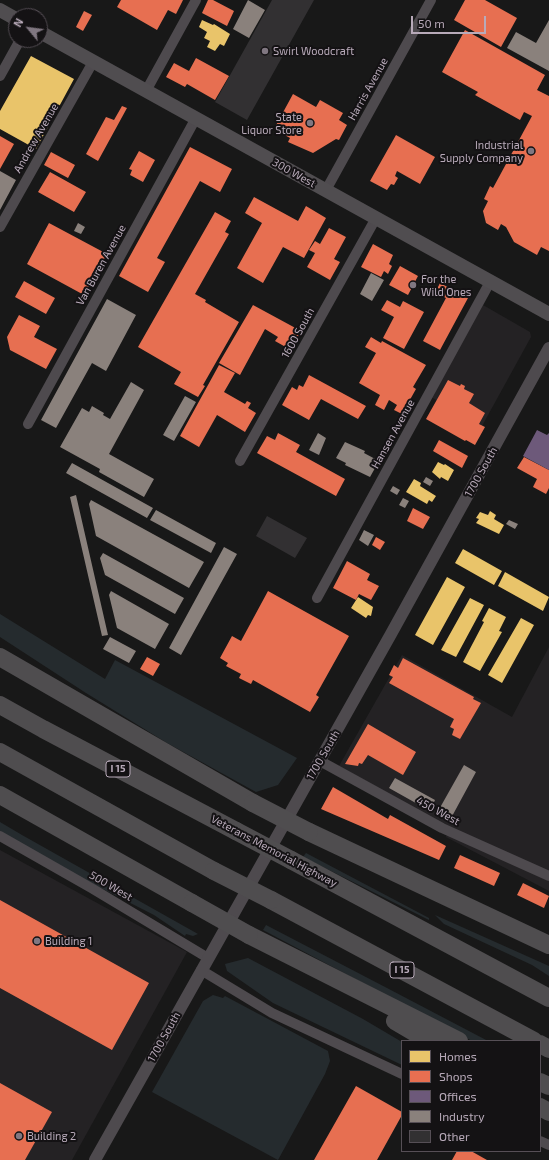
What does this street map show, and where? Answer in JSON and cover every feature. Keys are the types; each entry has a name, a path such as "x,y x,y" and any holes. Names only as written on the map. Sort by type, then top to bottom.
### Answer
{"highway":[{"path":"0,657 253,803 308,832 549,945"},
{"name":"Veterans Memorial Highway","path":"0,705 549,998"},
{"name":"I 15","path":"0,752 214,871 532,1040"},
{"path":"0,795 192,902 427,1040"},
{"path":"249,936 457,1040"}],"main road":[{"name":"300 West","path":"48,37 549,314"}],"street":[{"path":"146,91 196,0"},
{"name":"Harris Avenue","path":"326,190 430,0"},
{"path":"0,76 16,48"},
{"name":"Andrew Avenue","path":"0,226 93,62"},
{"name":"Van Buren Avenue","path":"28,424 196,118"},
{"name":"1600 South","path":"240,460 376,218"},
{"name":"Hansen Avenue","path":"317,598 490,282"},
{"name":"1700 South","path":"95,1160 320,761 549,348"},
{"name":"450 West","path":"320,761 442,828 549,876"},
{"name":"500 West","path":"0,836 208,958"},
{"path":"201,970 272,1013 401,1074"}],"shaded area":[{"path":"483,305 530,332 531,337 482,426 431,397"},
{"path":"0,614 105,679 115,660 297,758 278,785 256,792 167,743 0,637"},
{"path":"549,647 549,891 446,837 450,828 339,766 402,655 512,717"},
{"path":"0,822 198,934 193,936 186,934 185,936 154,915 87,881 0,833"},
{"path":"0,850 187,952 72,1160 0,1160"},
{"path":"306,853 429,918 429,920 303,857"},
{"path":"435,915 549,966 549,976 532,965 444,924"},
{"path":"266,925 486,1040 470,1040 263,930"},
{"path":"248,958 363,1019 401,1041 401,1065 273,1003 227,971 225,964"},
{"path":"213,995 223,998 225,996 328,1051 330,1061 325,1074 278,1160 152,1092 203,1001"}],"building: Homes":[{"path":"202,20 213,25 214,24 230,34 224,46 220,44 215,51 207,47 210,41 204,38 207,32 199,27"},
{"path":"31,56 74,79 36,149 0,129 0,111"},
{"path":"438,462 444,465 445,464 454,470 448,481 441,477 440,479 432,472"},
{"path":"414,479 421,483 420,486 436,496 432,502 429,500 427,504 406,492"},
{"path":"490,511 496,515 494,519 504,525 499,534 476,523 479,519 476,518 480,512 488,515"},
{"path":"463,549 502,571 494,585 455,563"},
{"path":"505,572 549,597 543,611 498,586"},
{"path":"447,577 465,587 433,645 415,635"},
{"path":"358,597 373,607 371,616 368,615 366,618 351,608"},
{"path":"470,598 484,605 456,657 441,650"},
{"path":"489,608 506,617 499,631 502,632 480,671 463,662 484,622 482,621"},
{"path":"521,618 534,625 502,683 488,675"}],"building: Shops":[{"path":"121,0 183,0 176,14 168,10 157,30 117,7"},
{"path":"208,0 213,0 234,11 227,26 202,13"},
{"path":"465,0 485,0 517,18 501,47 454,20"},
{"path":"84,11 92,15 83,31 76,27"},
{"path":"465,30 545,75 537,90 549,96 549,251 541,247 537,255 514,242 506,227 501,224 498,230 486,223 483,211 488,201 484,199 490,186 493,188 532,116 524,112 520,120 475,95 478,92 442,72"},
{"path":"196,58 229,76 215,100 187,84 185,87 166,77 174,63 189,71"},
{"name":"State Liquor Store","path":"293,94 316,107 320,100 343,113 339,120 347,125 339,140 336,139 313,153 288,142 290,138 274,129"},
{"path":"122,106 127,108 98,161 86,154 106,117 114,120"},
{"path":"396,135 435,157 420,184 397,171 395,176 398,178 394,185 391,184 387,190 370,181"},
{"path":"0,136 14,144 0,169"},
{"path":"190,147 232,169 220,192 200,181 157,258 165,262 148,292 119,276"},
{"path":"139,151 155,160 143,182 130,175 132,170 129,169"},
{"path":"51,152 75,165 68,178 44,165"},
{"path":"50,172 86,192 74,212 38,192"},
{"path":"254,197 298,221 306,206 326,218 304,258 283,247 263,283 237,268 262,223 245,213"},
{"path":"215,212 231,221 225,232 229,234 195,294 206,300 205,302 239,322 203,385 205,386 198,397 174,384 181,372 138,347"},
{"path":"49,223 107,254 84,295 27,264"},
{"path":"329,228 346,237 334,259 340,262 330,280 307,267 315,253 309,250 315,241 320,244"},
{"path":"373,244 393,255 389,264 392,266 388,274 384,271 381,277 361,267"},
{"path":"400,266 418,276 408,295 389,285"},
{"path":"24,281 55,298 46,314 15,297"},
{"path":"440,283 468,298 440,350 423,341 446,298 435,293"},
{"path":"387,300 400,307 403,301 424,312 404,349 383,338 394,317 381,310"},
{"path":"253,305 301,331 291,350 275,341 278,337 265,329 240,375 219,363"},
{"path":"19,315 40,326 34,337 57,349 46,369 10,350 7,337"},
{"path":"371,337 381,343 382,341 426,365 413,387 416,389 402,414 394,410 397,405 389,400 384,410 375,405 380,395 359,383 376,353 365,347"},
{"path":"219,365 235,373 224,392 245,404 247,401 251,403 248,408 256,413 245,432 217,415 199,447 180,436"},
{"path":"309,375 366,406 358,419 321,399 309,420 282,405 292,387 297,390 299,385 303,387"},
{"path":"448,380 460,386 461,384 465,386 464,389 474,394 469,403 485,413 479,424 485,427 475,445 426,419"},
{"path":"278,433 300,445 296,452 345,479 336,496 257,453 267,436 275,440"},
{"path":"439,440 468,456 462,468 433,451"},
{"path":"524,457 549,470 549,488 546,494 533,487 537,479 517,468"},
{"path":"413,508 430,517 423,529 407,521"},
{"path":"376,537 385,542 380,550 372,545"},
{"path":"347,561 370,574 367,580 379,586 371,600 359,594 356,600 333,588"},
{"path":"268,591 349,636 316,695 319,697 310,712 253,680 251,684 239,678 241,674 226,666 228,663 220,658 232,636 241,641"},
{"path":"147,657 160,664 153,676 140,669"},
{"path":"403,658 474,697 473,699 481,703 460,739 452,735 454,729 450,727 454,719 389,683 393,677 389,675 394,665 398,668"},
{"path":"368,724 416,752 403,775 368,755 362,764 359,763 358,766 345,764"},
{"path":"333,787 388,819 390,815 446,846 439,860 321,809"},
{"path":"460,855 500,873 494,886 454,868"},
{"path":"523,883 549,896 544,908 517,895"},
{"name":"Building 1","path":"0,900 149,983 112,1050 0,988"},
{"name":"Building 2","path":"0,1083 52,1112 25,1160 0,1160"},
{"path":"356,1086 401,1111 401,1117 377,1160 314,1160"},
{"path":"456,1152 473,1152 487,1160 452,1160"}],"building: Offices":[{"path":"537,430 547,435 549,433 549,470 523,456"}],"building: Industry":[{"path":"248,0 265,10 249,38 233,29"},
{"path":"549,20 549,71 507,48 516,32 536,43"},
{"path":"0,171 16,180 0,210"},
{"path":"78,223 85,227 81,234 74,231"},
{"path":"371,273 384,280 372,301 360,294"},
{"path":"107,299 136,315 106,371 92,363 56,428 41,420"},
{"path":"131,382 144,390 109,454 154,479 144,497 99,472 100,469 60,447 82,408 89,412 92,406 104,413 103,415 110,419"},
{"path":"185,396 196,402 174,441 163,435"},
{"path":"318,433 326,438 319,455 309,450"},
{"path":"345,442 365,451 364,453 379,461 370,477 345,465 346,463 336,458"},
{"path":"72,463 153,508 147,518 66,473"},
{"path":"426,477 433,481 430,486 423,482"},
{"path":"393,486 400,490 397,495 390,491"},
{"path":"76,495 108,635 102,636 70,497"},
{"path":"403,498 409,501 405,508 399,505"},
{"path":"91,500 204,562 189,588 96,536 89,504"},
{"path":"156,510 216,543 211,553 150,520"},
{"path":"509,520 518,524 515,529 506,524"},
{"path":"364,530 374,535 368,546 359,540"},
{"path":"224,547 237,554 181,655 169,648"},
{"path":"103,553 184,598 175,614 105,575 100,558"},
{"path":"111,591 169,624 155,649 117,628 109,595"},
{"path":"110,637 136,651 129,663 103,649"},
{"path":"464,765 476,772 450,820 437,813"},
{"path":"395,778 435,800 430,811 389,788"}],"building: Other":[{"name":"Swirl Woodcraft","path":"272,0 314,0 247,120 215,102"},
{"path":"267,516 307,538 295,558 256,536"}],"place":[{"name":"Swirl Woodcraft","path":"265,51"},
{"name":"State Liquor Store","path":"310,123"},
{"name":"Industrial Supply Company","path":"531,151"},
{"name":"For the Wild Ones","path":"413,285"},
{"name":"Building 1","path":"37,941"},
{"name":"Building 2","path":"19,1136"}]}
